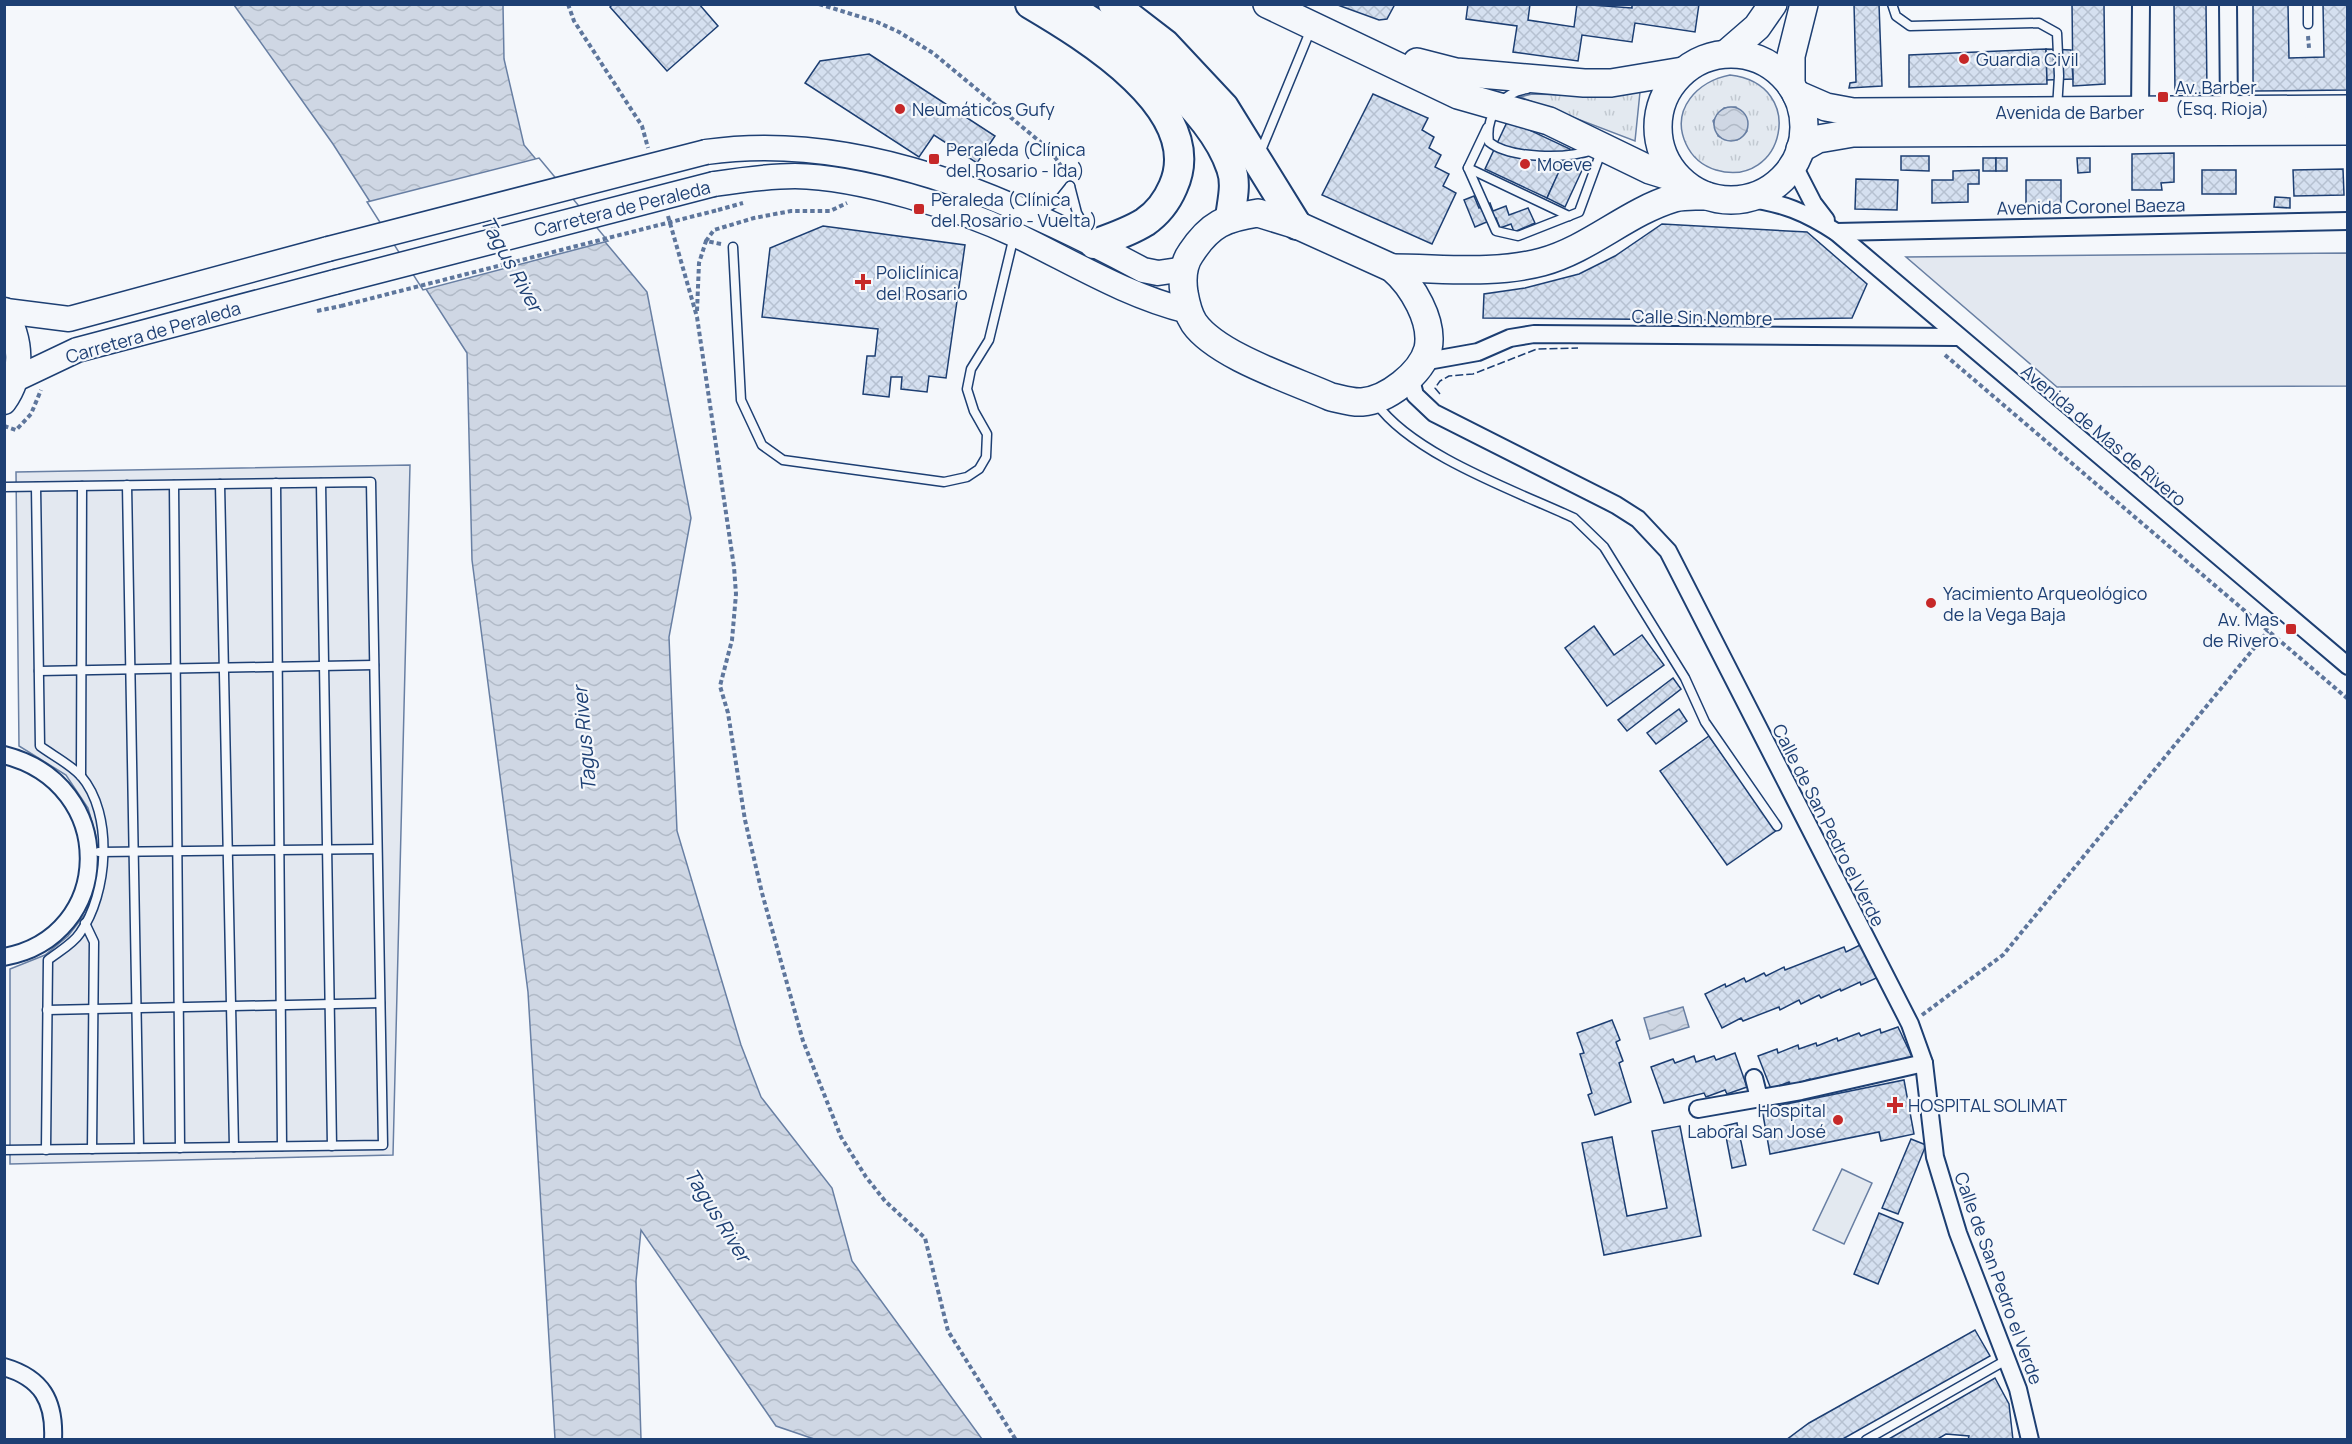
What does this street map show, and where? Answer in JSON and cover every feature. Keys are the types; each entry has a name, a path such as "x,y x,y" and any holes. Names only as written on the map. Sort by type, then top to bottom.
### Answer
{"highway":[{"path":"1030,4 1063,24 1141,84 1163,110 1178,138 1180,158 1177,178 1161,207 1134,228 1094,244"},
{"path":"1062,4 1089,18 1130,47 1180,94 1216,139 1231,167 1234,180 1230,218"},
{"path":"1113,4 1138,21 1193,71 1224,107 1258,158 1297,225"}],"main road":[{"path":"1267,4 1458,95 1492,118 1549,121 1603,146 1655,158 1667,164 1679,179 1706,196"},
{"path":"1727,53 1757,27 1773,4"},
{"path":"1392,268 1463,270 1512,268 1544,262 1676,197 1706,196 1726,200 1746,198 1765,191 1781,180 1797,157 1804,121 1794,89 1791,56 1804,4"},
{"path":"1363,48 1456,72 1584,83 1611,83 1683,71 1712,56 1727,53 1746,55 1763,61 1779,71 1794,89"},
{"path":"1791,56 1810,88 1843,111"},
{"path":"1611,228 1641,191 1655,158 1663,98 1683,71"},
{"name":"Avenida de Barber","path":"1794,89 1826,107 1843,111 2056,123 2348,131"},
{"name":"Avenida de Barber","path":"1797,157 1818,139 1853,133 2056,123 2140,112 2348,109"},
{"name":"Carretera de Peraleda","path":"5,311 69,319 328,249 706,152 745,147 789,147 874,161 939,179 1035,214 1143,270 1158,273 1185,269"},
{"name":"Carretera de Peraleda","path":"16,379 77,350 714,184 767,177 824,179 902,194 964,214 1015,234 1127,291 1154,302 1188,311"},
{"path":"1258,213 1297,225 1392,268 1404,278 1419,304 1428,330 1428,348 1416,369 1374,400 1360,402 1330,397 1238,356 1211,341 1194,324 1188,311 1183,285 1185,269 1188,257 1205,232 1230,218 1258,213"},
{"path":"1419,304 1437,282 1463,270"},
{"path":"4,402 16,379 20,355 16,332 5,311"}],"street":[{"path":"2140,112 2141,4"},
{"path":"2228,4 2229,111"},
{"name":"Avenida de Mas de Rivero","path":"1797,157 1813,203 1836,232"},
{"name":"Avenida de Mas de Rivero","path":"1746,198 1774,202 1805,212 1836,232 2348,666"},
{"name":"Avenida Coronel Baeza","path":"1836,232 2348,221"},
{"name":"Calle Sin Nombre","path":"1416,369 1478,352 1510,338 1534,334 1959,337"},
{"name":"Calle de San Pedro el Verde","path":"1416,369 1415,395 1434,413 1616,505 1638,519 1668,551 1910,1024 1924,1063 1935,1157 1958,1233 2008,1359 2028,1436"},
{"path":"4,755 25,761 51,776 71,797 97,852 86,885 72,915 49,939 19,954 4,957"},
{"path":"1698,1109 1924,1063"},
{"path":"1754,1078 1759,1098"},
{"path":"4,1366 20,1371 37,1383 48,1400 54,1420 52,1440"}],"lane":[{"path":"1892,4 1896,16 1910,26 2039,24 2056,33 2059,76 2056,123"},
{"path":"2308,4 2308,24"},
{"path":"1258,158 1312,26"},
{"path":"1584,83 1510,93 1492,118 1468,168 1496,231 1518,236 1579,212 1603,146"},
{"path":"1492,118 1489,142 1496,148 1549,157 1584,153 1603,146"},
{"path":"1468,168 1569,216"},
{"path":"1035,214 1053,204 1071,186"},
{"path":"1071,186 1077,213 1094,244"},
{"path":"733,247 741,400 762,445 783,460 944,482 966,477 979,469 986,457 987,434 974,411 967,389 970,369 989,340 1015,234"},
{"path":"1374,400 1404,433 1468,468 1574,518 1597,540 1684,678 1705,722 1777,826"},
{"path":"4,487 371,482 383,1145 4,1150"},
{"path":"276,483 282,1146"},
{"path":"321,483 332,1146"},
{"path":"174,484 180,1148"},
{"path":"220,484 234,1147"},
{"path":"127,485 139,1148"},
{"path":"36,486 40,746 81,776 97,806 98,900 79,934 48,960 46,1150"},
{"path":"81,776 82,486"},
{"path":"39,671 374,665"},
{"path":"97,852 377,849"},
{"path":"85,923 94,942 92,1149"},
{"path":"47,1010 380,1003"},
{"path":"1866,1440 2008,1359"}],"path":[{"path":"819,4 877,22 933,53 1050,150 1068,175 1071,186"},
{"path":"307,312 341,306 752,201"},
{"path":"840,201 856,204"},
{"path":"848,203 830,211 791,211 754,218 714,230 706,241 699,263 697,317 710,422 730,535 736,594 730,650 720,686 728,713 745,820 762,893 803,1041 841,1137 866,1177 885,1201 926,1238 948,1331 1016,1440"},
{"path":"706,241 733,247"},
{"path":"1938,354 1946,355 2348,699"},
{"path":"4,426 16,430 31,414 42,388"},
{"path":"1910,1024 2003,955 2268,631"}],"green space":[{"path":"1730,75 1755,82 1771,96 1778,114 1778,133 1771,151 1758,165 1739,172 1716,170 1702,163 1688,149 1682,131 1684,108 1690,99 1707,83","holes":["1736,107 1747,131 1741,138 1726,139 1718,136 1713,121 1724,108"]},
{"path":"1640,92 1635,141 1520,97 1532,94 1600,96"},
{"path":"1842,1169 1872,1183 1844,1244 1813,1230"}],"shaded area":[{"path":"2347,253 2347,386 2057,387 1906,257"},
{"path":"410,465 393,1155 10,1164 10,969 45,955 68,936 86,913 97,879 96,836 88,808 66,775 19,746 16,472"}],"water":[{"name":"Tagus River","path":"234,5 503,5 504,59 524,145 647,292 691,518 669,637 677,831 741,1045 761,1097 832,1188 852,1261 982,1439 814,1439 776,1426 641,1230 636,1281 641,1439 555,1439 528,992 472,560 467,353 333,144"},
{"path":"1731,107 1743,112 1748,124 1743,136 1731,141 1719,136 1714,124 1719,112"},
{"path":"1683,1007 1689,1027 1650,1039 1644,1018"}],"pier":[{"path":"539,158 608,241 423,290 367,202"}],"building":[{"path":"613,4 699,4 718,26 667,71 610,7"},
{"path":"1335,4 1395,4 1387,19 1379,20"},
{"path":"1468,4 1530,4 1528,20 1574,27 1577,4 1632,8 1632,4 1699,4 1695,32 1635,23 1632,42 1582,35 1578,61 1513,52 1517,26 1466,19"},
{"path":"1854,4 1879,4 1882,86 1849,88 1850,83 1856,82"},
{"path":"2072,4 2104,4 2105,84 2073,86"},
{"path":"2174,4 2206,4 2207,93 2175,93"},
{"path":"2253,4 2288,4 2289,58 2324,57 2323,4 2348,4 2348,90 2253,91"},
{"path":"2046,49 2047,84 1909,87 1909,55"},
{"path":"2046,49 2071,50 2073,79 2047,80"},
{"name":"Neumáticos Gufy","path":"869,54 995,136 977,163 934,135 919,157 805,83 820,61"},
{"path":"1373,94 1428,118 1422,130 1434,137 1429,148 1441,155 1435,167 1449,174 1443,186 1456,193 1432,244 1322,195"},
{"name":"Moeve","path":"1508,120 1570,149 1547,198 1485,169"},
{"path":"2174,153 2174,182 2161,183 2162,190 2132,190 2132,154"},
{"path":"1901,156 1929,156 1929,171 1901,170"},
{"path":"1565,158 1584,166 1565,207 1547,198"},
{"path":"1983,158 1996,158 1996,171 1983,171"},
{"path":"1996,158 2007,158 2007,171 1996,171"},
{"path":"2077,158 2090,158 2090,172 2078,173"},
{"path":"2343,169 2344,195 2294,196 2293,170"},
{"path":"1979,170 1979,184 1968,184 1968,202 1932,203 1932,180 1953,180 1953,171"},
{"path":"2202,170 2236,170 2236,194 2202,194"},
{"path":"1856,179 1898,180 1897,210 1855,209"},
{"path":"2026,180 2061,180 2061,204 2026,204"},
{"path":"1474,196 1479,208 1490,203 1493,211 1506,206 1509,215 1528,208 1535,223 1514,232 1511,224 1500,228 1496,218 1475,227 1464,200"},
{"path":"2275,197 2290,198 2290,208 2274,207"},
{"path":"1662,224 1807,232 1867,284 1852,318 1717,320 1483,318 1484,294 1525,288 1579,274 1615,256"},
{"name":"Policlínica del Rosario","path":"823,226 965,245 946,378 929,376 927,392 901,389 902,377 891,377 889,397 863,394 867,356 875,356 878,329 762,317 770,248"},
{"path":"1594,626 1614,655 1642,635 1664,665 1607,706 1565,648"},
{"path":"1673,678 1681,689 1627,731 1618,720"},
{"path":"1679,709 1687,721 1656,744 1647,733"},
{"path":"1709,736 1777,830 1727,865 1660,771"},
{"path":"1864,943 1881,976 1861,985 1860,982 1841,991 1840,989 1821,998 1819,995 1801,1004 1799,1000 1780,1010 1779,1007 1743,1021 1741,1018 1722,1028 1705,994 1725,984 1726,987 1744,978 1746,982 1764,973 1766,976 1784,967 1785,970 1844,947 1846,952"},
{"path":"1612,1020 1620,1040 1616,1042 1623,1061 1619,1063 1631,1102 1595,1115 1588,1095 1592,1093 1580,1054 1584,1053 1577,1033"},
{"path":"1898,1027 1914,1061 1812,1083 1810,1079 1791,1086 1789,1082 1771,1089 1758,1056 1777,1049 1778,1053 1798,1045 1799,1049 1816,1043 1817,1046 1837,1038 1838,1041 1859,1033 1861,1036 1880,1029 1881,1033"},
{"path":"1735,1053 1747,1087 1727,1094 1725,1090 1706,1097 1704,1093 1664,1103 1651,1067 1673,1059 1675,1063 1694,1056 1696,1062 1714,1056 1716,1060"},
{"name":"Hospital Laboral San José","path":"1904,1080 1914,1134 1881,1141 1879,1132 1770,1154 1762,1109"},
{"path":"1737,1123 1746,1165 1732,1168 1724,1126"},
{"path":"1680,1126 1701,1236 1604,1255 1582,1143 1612,1137 1627,1216 1667,1208 1652,1131"},
{"path":"1911,1139 1926,1145 1898,1214 1882,1208"},
{"path":"1879,1213 1903,1223 1878,1284 1854,1274"},
{"path":"1975,1330 1990,1356 1841,1440 1786,1440 1809,1423"},
{"path":"1995,1378 2009,1404 2013,1440 1968,1440 1969,1436 1946,1434 1936,1440 1887,1440"}],"fence":[{"path":"1440,394 1435,388 1440,381 1449,376 1473,374 1537,349 1578,348"}],"place":[{"name":"Guardia Civil","path":"1964,59"},
{"name":"Av. Barber (Esq. Rioja)","path":"2163,97"},
{"name":"Neumáticos Gufy","path":"900,109"},
{"name":"Peraleda (Clínica del Rosario - Ida)","path":"934,159"},
{"name":"Moeve","path":"1525,164"},
{"name":"Peraleda (Clínica del Rosario - Vuelta)","path":"919,209"},
{"name":"Policlínica del Rosario","path":"863,282"},
{"name":"Yacimiento Arqueológico de la Vega Baja","path":"1931,603"},
{"name":"Av. Mas de Rivero","path":"2291,629"},
{"name":"HOSPITAL SOLIMAT","path":"1895,1105"},
{"name":"Hospital Laboral San José","path":"1838,1120"}]}
